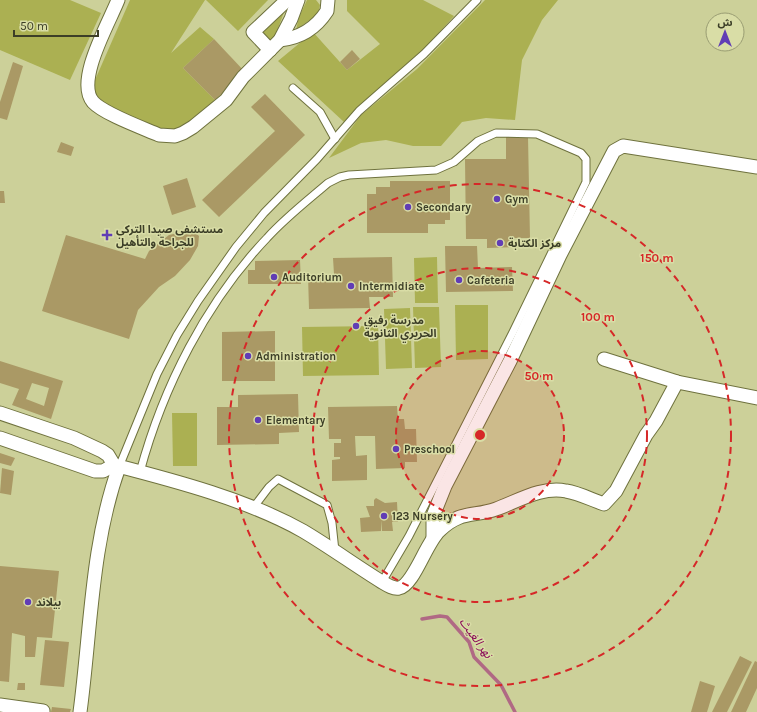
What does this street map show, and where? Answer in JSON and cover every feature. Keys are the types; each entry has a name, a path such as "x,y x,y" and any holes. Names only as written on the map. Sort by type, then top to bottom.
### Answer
{"street":[{"path":"118,0 89,72 87,88 89,95 100,108 159,135 175,136 193,127 226,100 244,77 280,40 291,19 298,0"},
{"path":"270,50 253,32 287,0"},
{"path":"280,40 299,37 312,27 328,11 328,0"},
{"path":"433,538 433,516 445,486 510,361 560,255 614,150 623,146 757,167"},
{"path":"604,359 676,382 757,398"},
{"path":"0,413 74,438 102,451 108,455 117,466 190,486 253,508 303,531 382,582 395,588 406,585 410,581 433,538 450,522 465,514 495,510 545,491 566,491 604,504 616,491 646,435 656,421 676,382"},
{"path":"0,438 95,472 103,472 117,466"},
{"path":"80,712 98,550 117,466"},
{"path":"0,705 43,711"}],"lane":[{"path":"117,466 157,374 198,301 236,247 264,213 335,139 359,111 424,54 477,0"},
{"path":"293,88 320,112 335,139"},
{"path":"140,472 155,421 175,375 218,300 251,256 267,238 328,183 340,177 349,175 436,170 454,162 478,140 496,134 537,134 582,153 586,159 586,182 517,326 409,536 382,582"},
{"path":"253,508 269,487 278,479 326,505 332,523 335,552"}],"green space":[{"path":"0,0 70,0 101,13 70,80 0,50"},
{"path":"130,0 205,0 171,53 200,27 214,39 183,68 215,100 184,128 173,132 161,132 102,104 92,90"},
{"path":"206,0 268,0 238,31"},
{"path":"307,0 316,0 320,5 318,14 296,30 299,17"},
{"path":"347,0 423,0 454,16 417,57 344,122 278,61 313,32 347,70 380,44 347,11"},
{"path":"485,0 558,0 542,20 522,60 515,120 486,118 462,122 441,146 413,146 386,140 361,143 329,158 361,115 417,69"},
{"path":"287,4 273,42 272,43 260,31"},
{"path":"437,257 438,303 415,303 414,258"},
{"path":"455,305 488,305 488,359 456,360"},
{"path":"413,307 439,307 441,367 415,368"},
{"path":"410,308 412,368 386,369 384,309"},
{"path":"378,326 379,375 303,376 302,327"},
{"path":"172,413 197,413 197,466 173,466"}],"building":[{"path":"214,39 245,72 215,100 183,68"},
{"path":"352,50 360,59 347,70 340,62"},
{"path":"13,62 23,66 7,120 0,118 0,102"},
{"path":"265,94 305,135 219,217 202,200 275,131 251,107"},
{"name":"Gym","path":"506,137 528,137 530,238 514,238 514,247 487,248 487,239 466,239 465,159 506,159"},
{"path":"61,142 74,147 71,156 57,152"},
{"path":"187,178 196,207 172,215 163,186"},
{"name":"Secondary","path":"390,181 450,181 450,220 445,220 445,224 428,224 428,233 367,233 367,194 376,194 376,187 390,187"},
{"path":"0,191 4,191 5,203 0,203"},
{"path":"192,230 199,236 198,246 190,260 175,276 159,287 138,310 129,339 42,311 66,235 145,259 149,251 169,235"},
{"path":"445,246 477,246 478,268 512,267 513,291 446,292"},
{"name":"Intermidiate","path":"392,257 393,297 369,297 370,308 309,309 308,275 334,274 333,258"},
{"name":"Auditorium","path":"300,260 301,284 248,284 248,270 255,270 255,261"},
{"name":"Administration","path":"275,331 275,381 222,381 222,332"},
{"path":"0,361 63,381 51,419 12,405 19,389 0,383","holes":["32,383 49,388 44,406 26,399"]},
{"name":"Elementary","path":"298,394 299,432 279,433 279,444 217,445 217,407 238,407 238,395"},
{"name":"Preschool","path":"397,406 398,419 404,419 405,429 416,429 417,462 405,462 405,468 376,469 375,436 355,436 356,456 367,455 367,480 332,481 332,460 340,459 340,457 334,457 334,443 341,443 341,439 329,439 328,407"},
{"path":"0,453 15,458 11,466 0,463"},
{"path":"2,468 14,471 11,495 0,493"},
{"name":"123 Nursery","path":"376,498 385,503 397,502 398,522 392,522 393,531 382,531 381,520 381,531 361,532 360,518 370,517 366,506 374,506 374,500"},
{"name":"بيلاند","path":"0,566 59,571 52,638 37,637 35,657 25,657 25,636 12,633 9,682 0,681"},
{"path":"45,640 69,642 64,687 40,685"},
{"path":"740,656 752,662 727,712 712,712"},
{"path":"755,661 757,662 757,688 746,712 731,712"},
{"path":"700,681 715,686 707,712 691,712"},
{"path":"18,683 25,683 25,690 17,690"},
{"path":"52,707 71,709 70,712 51,712"}],"waterway":[{"name":"نهر الغيث","path":"422,619 440,616 447,617 469,642 474,657 501,685 515,712"}],"place":[{"name":"Gym","path":"497,199"},
{"name":"Secondary","path":"408,207"},
{"name":"مستشفى صيدا التركي للجراحة والتأهيل","path":"107,235"},
{"name":"مركز الكتابة","path":"500,243"},
{"name":"Auditorium","path":"274,277"},
{"name":"Cafeteria","path":"459,280"},
{"name":"Intermidiate","path":"351,286"},
{"name":"مدرسة رفيق الحريري الثانوية","path":"356,326"},
{"name":"Administration","path":"248,356"},
{"name":"Elementary","path":"258,420"},
{"name":"Preschool","path":"396,449"},
{"name":"123 Nursery","path":"384,516"},
{"name":"بيلاند","path":"28,602"}]}
